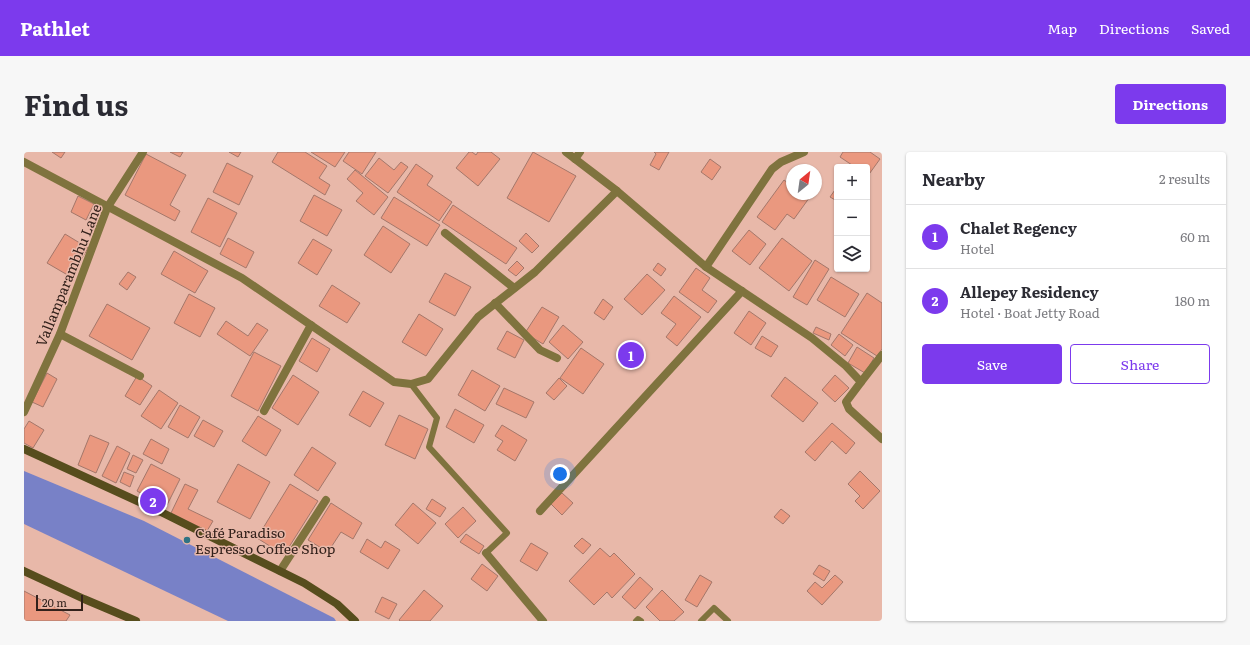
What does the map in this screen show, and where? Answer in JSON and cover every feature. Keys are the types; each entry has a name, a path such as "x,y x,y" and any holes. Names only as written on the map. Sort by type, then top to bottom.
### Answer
{"main road":[{"path":"24,449 161,512 304,583 337,604 355,621"},
{"path":"24,570 84,599 136,621"}],"street":[{"name":"Vallamparambhu Lane","path":"24,412 60,334 107,208 143,152"},
{"path":"566,152 577,156 706,266 812,338 846,366 860,382"},
{"path":"706,266 772,169 781,162 804,152"},
{"path":"24,162 107,208 242,278 394,382 411,384 428,379 478,317 535,272 617,191"},
{"path":"445,233 514,288"},
{"path":"540,512 742,291"},
{"path":"495,303 540,350 557,358"},
{"path":"264,411 311,325"},
{"path":"60,334 140,376"},
{"path":"882,355 846,402 849,410 882,439"},
{"path":"280,571 326,500"},
{"path":"486,554 543,621"}],"lane":[{"path":"411,384 437,418 430,447 507,533 486,554"},
{"path":"701,621 714,608 728,621"},
{"path":"636,621 638,619 641,621"}],"water":[{"path":"24,471 144,521 334,618 336,621 228,621 24,524"}],"building":[{"path":"52,152 65,152 61,158"},
{"path":"170,152 183,152 180,157"},
{"path":"229,152 241,152 238,157"},
{"path":"278,152 305,152 327,166 319,178 330,185 325,195 272,162"},
{"path":"311,152 345,152 335,167"},
{"path":"349,152 376,152 362,174 343,161"},
{"path":"469,152 476,155 478,152 491,152 500,159 478,186 456,168"},
{"path":"533,152 576,176 549,222 507,198"},
{"path":"654,152 669,152 659,170 650,165 656,154"},
{"path":"843,152 870,152 880,159 870,173 870,164 850,164 840,157"},
{"path":"146,154 186,175 170,205 180,211 175,221 125,195"},
{"path":"379,158 394,170 401,162 408,167 388,193 365,176"},
{"path":"710,159 721,167 712,180 701,172"},
{"path":"227,163 253,176 239,205 213,192"},
{"path":"416,164 433,176 427,185 452,202 439,221 397,192"},
{"path":"355,170 388,197 374,215 356,201 363,193 347,179"},
{"path":"784,180 786,182 786,200 808,200 794,219 787,214 775,230 757,217"},
{"path":"834,191 834,199 830,197"},
{"path":"314,195 342,210 327,236 300,221"},
{"path":"78,196 94,204 86,220 71,212"},
{"path":"394,197 440,225 427,246 381,218"},
{"path":"208,198 237,213 220,247 191,232"},
{"path":"453,205 517,248 506,264 442,222"},
{"path":"383,226 410,244 391,273 364,255"},
{"path":"749,230 766,244 750,265 732,251"},
{"path":"526,233 539,246 532,253 519,241"},
{"path":"65,234 88,248 71,277 47,263"},
{"path":"228,238 254,252 246,268 220,254"},
{"path":"782,238 812,261 789,291 759,268"},
{"path":"313,239 332,250 317,275 298,263"},
{"path":"174,251 208,271 195,293 161,274"},
{"path":"815,260 829,269 807,305 793,297"},
{"path":"517,261 524,268 516,276 508,270"},
{"path":"658,263 666,269 661,276 653,270"},
{"path":"696,268 710,278 702,290 717,301 708,313 679,292"},
{"path":"128,272 136,277 127,290 119,284"},
{"path":"445,273 471,287 455,316 429,302"},
{"path":"647,274 665,290 642,315 624,299"},
{"path":"831,277 859,294 845,317 817,300"},
{"path":"332,285 360,303 347,323 319,306"},
{"path":"867,293 882,303 882,349 877,356 841,333"},
{"path":"189,294 215,308 200,337 174,323"},
{"path":"674,296 701,317 677,346 666,337 676,324 661,313"},
{"path":"603,299 613,307 604,320 594,313"},
{"path":"107,304 150,328 132,360 89,336"},
{"path":"542,307 559,317 543,344 525,333"},
{"path":"749,311 766,323 751,345 734,333"},
{"path":"419,314 443,329 426,356 402,342"},
{"path":"226,321 248,336 257,323 268,330 250,356 217,334"},
{"path":"563,325 583,342 568,359 549,342"},
{"path":"816,327 831,334 829,340 813,333"},
{"path":"507,331 524,340 515,358 497,349"},
{"path":"839,334 853,345 845,356 831,345"},
{"path":"762,336 778,346 771,357 755,348"},
{"path":"312,338 330,349 317,372 299,361"},
{"path":"857,347 874,358 865,373 848,363"},
{"path":"581,348 604,364 583,394 560,378"},
{"path":"254,352 281,366 258,411 231,396"},
{"path":"472,370 500,386 485,411 458,395"},
{"path":"47,373 57,379 43,407 32,402"},
{"path":"293,375 319,392 298,425 272,408"},
{"path":"835,375 849,388 835,402 822,390"},
{"path":"137,376 152,386 140,405 125,396"},
{"path":"785,377 818,403 803,422 771,396"},
{"path":"559,378 567,386 554,400 546,393"},
{"path":"504,388 534,402 526,418 496,404"},
{"path":"159,390 178,403 161,429 141,416"},
{"path":"363,391 384,403 370,427 349,415"},
{"path":"180,405 200,417 188,438 168,427"},
{"path":"455,409 484,425 474,443 446,427"},
{"path":"399,415 428,429 415,459 385,445"},
{"path":"258,416 281,430 266,456 242,441"},
{"path":"203,420 223,431 214,447 194,436"},
{"path":"29,421 44,430 33,448 24,443 24,429"},
{"path":"832,423 855,443 846,454 832,441 815,461 805,452"},
{"path":"502,425 527,440 515,461 497,450 503,441 495,436"},
{"path":"90,435 109,443 96,473 78,465"},
{"path":"151,439 169,449 162,464 143,454"},
{"path":"117,446 130,453 116,483 102,476"},
{"path":"312,447 336,463 318,491 294,475"},
{"path":"133,455 143,460 136,473 127,469"},
{"path":"151,464 180,479 166,507 137,491"},
{"path":"238,464 270,482 250,519 217,502"},
{"path":"860,471 880,491 863,509 855,501 860,496 848,484"},
{"path":"124,472 134,476 130,487 120,482"},
{"path":"185,484 198,490 188,509 213,521 207,531 171,513"},
{"path":"290,484 318,501 284,555 257,538"},
{"path":"562,493 573,503 562,515 551,504"},
{"path":"432,499 446,508 440,517 426,509"},
{"path":"331,503 362,523 353,539 341,532 328,552 308,540"},
{"path":"413,503 436,523 418,544 395,525"},
{"path":"463,507 476,521 458,538 445,524"},
{"path":"781,509 790,516 783,524 774,517"},
{"path":"466,534 484,546 479,554 460,542"},
{"path":"582,538 591,545 583,554 574,546"},
{"path":"367,539 381,548 385,541 400,550 388,569 360,552"},
{"path":"531,543 548,553 537,571 520,561"},
{"path":"600,548 610,557 614,553 635,574 612,598 607,592 594,605 569,581"},
{"path":"482,564 498,576 487,591 471,579"},
{"path":"819,565 830,571 824,581 813,574"},
{"path":"700,575 712,582 697,607 685,600"},
{"path":"835,575 843,582 822,605 807,591 815,582 822,588"},
{"path":"640,577 653,589 635,609 622,597"},
{"path":"424,590 443,606 430,621 400,621 399,620"},
{"path":"662,590 684,612 674,621 660,621 646,607"},
{"path":"24,591 70,615 66,621 24,621"},
{"path":"382,597 397,604 389,619 375,612"}],"place":[{"name":"Chalet Regency","path":"631,355"},
{"name":"Allepey Residency","path":"153,501"},
{"name":"Café Paradiso Espresso Coffee Shop","path":"187,540"}]}
